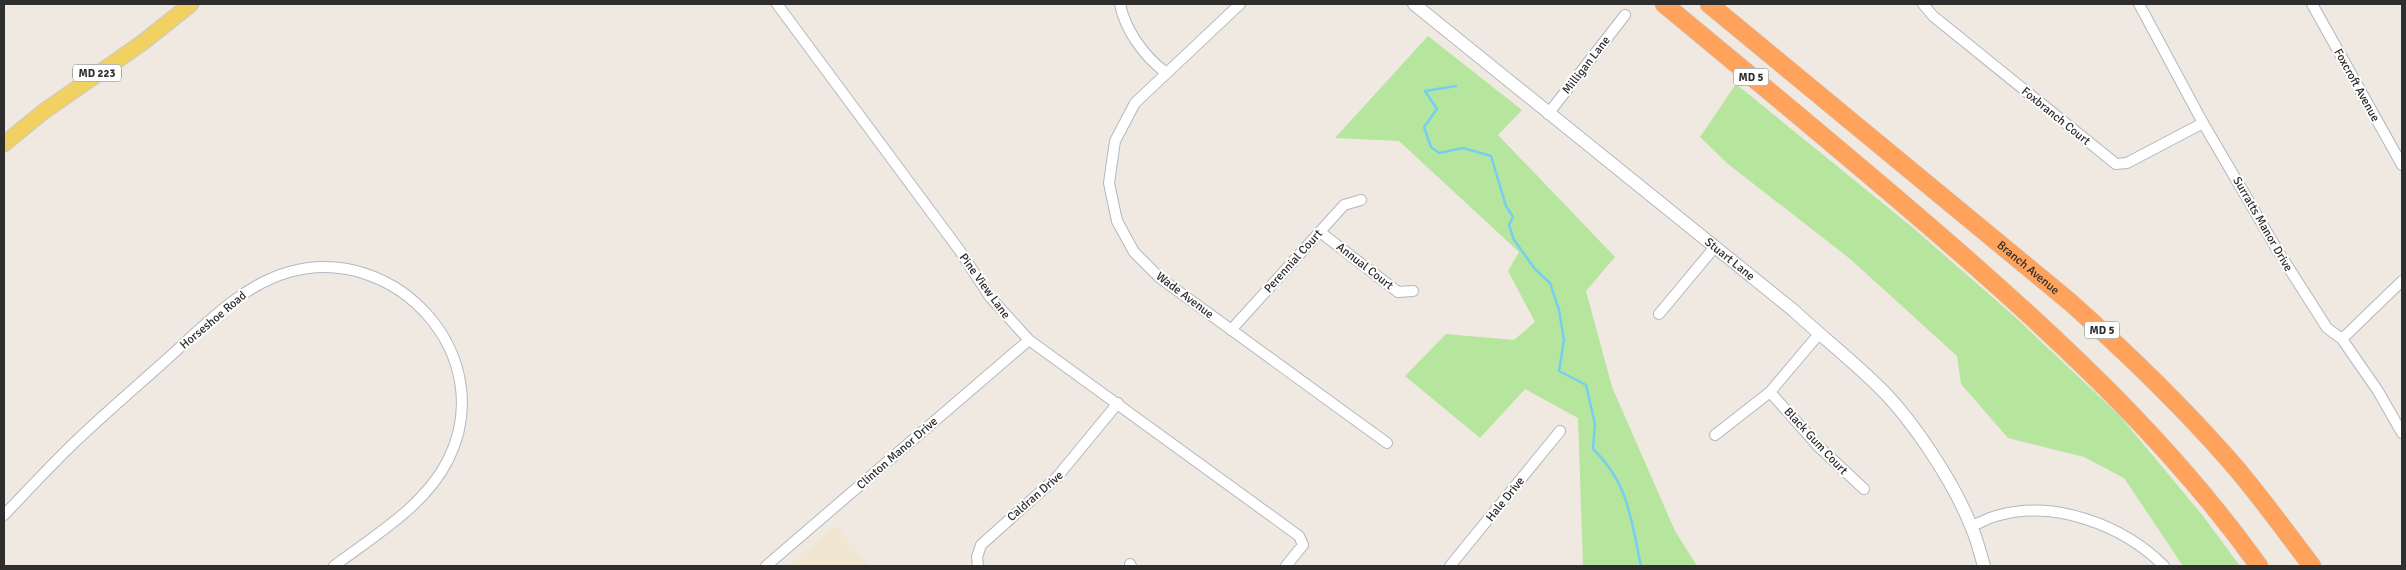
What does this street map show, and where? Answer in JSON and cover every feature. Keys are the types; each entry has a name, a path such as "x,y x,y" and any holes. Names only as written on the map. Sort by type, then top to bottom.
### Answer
{"highway":[{"name":"MD 5","path":"1664,4 1915,214 2055,337 2155,438 2195,482 2259,566"},
{"name":"Branch Avenue","path":"1709,4 2063,296 2117,344 2152,377 2231,462 2312,566"}],"main road":[{"name":"MD 223","path":"4,144 43,112 142,43 191,4"}],"street":[{"name":"Pine View Lane","path":"776,4 960,251 990,297 1028,340 1118,403 1301,538 1304,543 1302,547 1286,566"},
{"path":"1120,4 1133,37 1152,62 1165,72"},
{"name":"Wade Avenue","path":"1240,4 1165,72 1135,103 1115,141 1109,183 1117,220 1134,252 1160,278 1388,443"},
{"name":"Stuart Lane","path":"1414,4 1844,354 1883,390 1919,435 1971,526 1984,566"},
{"name":"Foxbranch Court","path":"1923,4 1933,16 2116,164 2128,164 2203,123"},
{"name":"Surratts Manor Drive","path":"2139,4 2203,123 2317,314 2327,328 2342,339 2378,391 2402,432"},
{"name":"Foxcroft Avenue","path":"2312,4 2402,165"},
{"name":"Milligan Lane","path":"1548,114 1624,15"},
{"name":"Perennial Court","path":"1231,330 1344,205 1361,200"},
{"name":"Annual Court","path":"1320,232 1398,292 1413,291"},
{"path":"1659,314 1714,248"},
{"name":"Horseshoe Road","path":"4,515 75,442 231,302 262,282 288,272 312,267 346,269 370,274 385,280 408,295 423,309 445,340 455,364 461,399 455,441 448,460 439,476 415,503 334,566"},
{"path":"2342,339 2402,281"},
{"path":"1715,435 1770,392 1819,334"},
{"name":"Clinton Manor Drive","path":"766,566 1028,340"},
{"name":"Black Gum Court","path":"1770,392 1818,446 1864,490"},
{"name":"Caldran Drive","path":"978,566 977,556 981,545 1057,478 1118,403"},
{"name":"Hale Drive","path":"1450,566 1560,431"},
{"path":"1971,526 1996,516 2018,512 2068,514 2112,529 2134,540 2164,566"}],"shaded area":[{"path":"835,526 871,566 789,566"}],"green space":[{"path":"1428,36 1522,110 1498,135 1615,257 1586,291 1612,387 1675,531 1697,566 1583,566 1578,418 1525,389 1480,438 1405,376 1446,334 1514,340 1535,322 1508,271 1519,252 1399,141 1335,138"},
{"path":"1736,84 1912,227 2014,316 2119,415 2203,516 2240,566 2183,566 2124,478 2084,457 2008,438 1961,384 1957,356 1849,258 1728,164 1700,137"}],"waterway":[{"path":"1456,86 1425,91 1437,109 1424,127 1431,147 1439,153 1463,148 1491,156 1506,206 1513,217 1509,225 1514,240 1535,269 1550,283 1559,310 1564,340 1559,371 1586,385 1595,424 1593,449 1614,475 1627,503 1641,566"}]}
